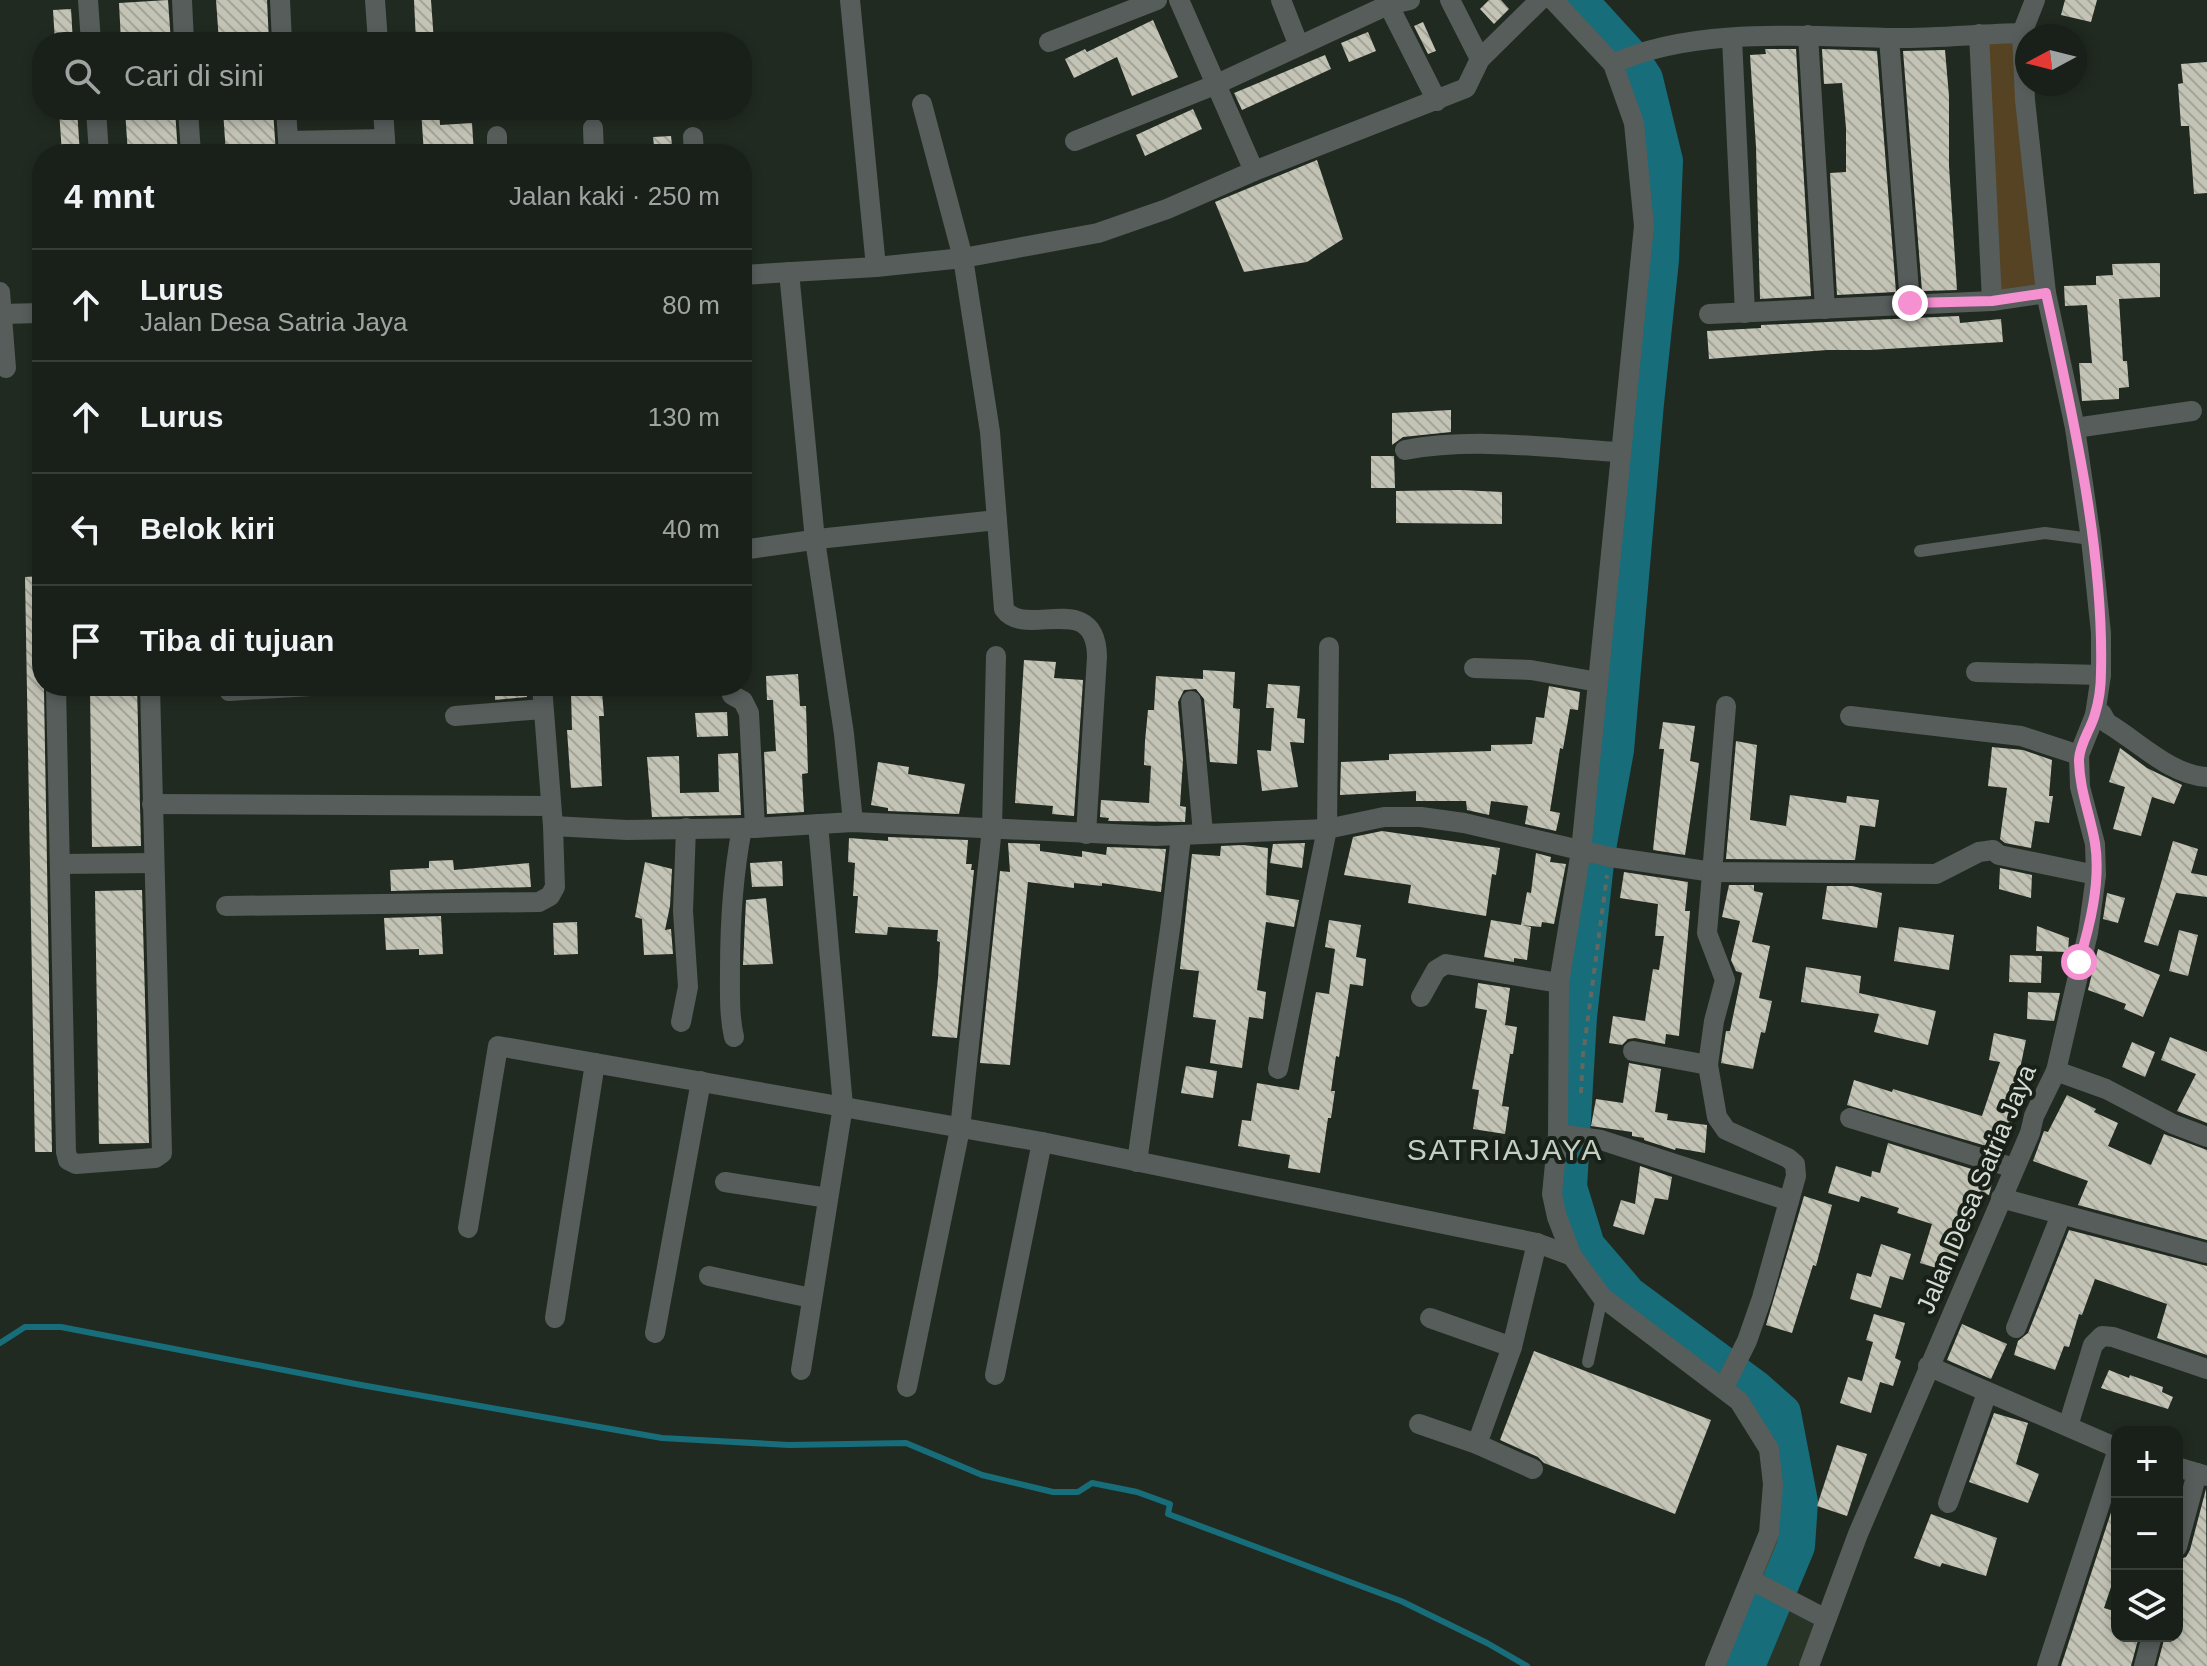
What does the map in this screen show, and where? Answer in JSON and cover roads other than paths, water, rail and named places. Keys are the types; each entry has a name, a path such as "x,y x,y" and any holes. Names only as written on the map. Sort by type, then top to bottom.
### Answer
{"street":[{"path":"88,0 90,32"},
{"path":"182,0 184,32"},
{"path":"280,0 282,32"},
{"path":"375,0 377,32"},
{"path":"850,0 876,267"},
{"path":"1049,42 1157,0"},
{"path":"1179,0 1254,171"},
{"path":"1281,0 1299,46"},
{"path":"1075,141 1217,84 1387,2 1410,0"},
{"path":"1450,0 1480,59"},
{"path":"752,274 963,258 1098,233 1167,209 1254,171 1466,88 1480,59 1540,0"},
{"path":"1553,0 1621,60 1634,123 1644,226 1581,851 1559,983 1558,1134 1552,1194 1572,1256 1602,1297 1724,1387 1739,1401 1769,1449 1773,1484 1769,1533 1715,1666"},
{"path":"2026,24 2035,0"},
{"path":"1387,2 1437,101"},
{"path":"1621,60 1663,48 1732,38 1808,35 1889,38 2015,33"},
{"path":"1979,34 1992,301"},
{"path":"1808,35 1825,309"},
{"path":"1732,38 1745,313"},
{"path":"1889,38 1910,303"},
{"name":"Jalan Desa Satria Jaya","path":"1809,1666 1824,1617 1858,1534 2030,1133 2034,1116 2056,1071 2088,933 2096,875 2095,844 2080,787 2079,755 2095,715 2101,675 2101,633 2075,428 2046,293 2025,96"},
{"path":"922,104 963,258 990,432 1005,613 1013,617 1080,622 1092,631 1095,638 1097,657 1086,834"},
{"path":"97,120 98,144"},
{"path":"189,120 190,144"},
{"path":"287,120 288,144"},
{"path":"384,120 386,144"},
{"path":"593,128 594,144"},
{"path":"789,272 815,540 844,734 853,822"},
{"path":"0,292 6,368"},
{"path":"1709,314 1992,301 2046,293"},
{"path":"1,314 32,313"},
{"path":"2075,428 2192,411"},
{"path":"1405,450 1474,444 1619,452"},
{"path":"752,549 997,520"},
{"path":"1278,1069 1327,829 1329,647"},
{"path":"907,1387 960,1129 992,828 996,656"},
{"path":"1474,668 1531,670 1598,682"},
{"path":"1976,672 2101,675"},
{"path":"56,696 66,1152 68,1160 76,1164 152,1159 162,1153 150,696"},
{"path":"226,906 539,902 550,896 555,887 542,696"},
{"path":"734,696 743,701 749,713 748,828 733,876 731,914 730,1010 734,1037"},
{"path":"1191,701 1203,833"},
{"path":"1724,1387 1747,1341 1762,1298 1796,1176 1795,1164 1788,1158 1726,1130 1717,1117 1708,1065 1714,1021 1725,980 1707,933 1726,706"},
{"path":"455,716 543,709"},
{"path":"2095,715 2102,714 2107,723 2169,764 2194,776 2207,777"},
{"path":"1850,716 2021,736 2079,755"},
{"path":"152,804 552,816 627,830 853,822 1181,836 1327,829 1384,817 1421,817 1464,823 1610,857 1713,872 1936,874 1979,852 1993,850 1999,855 2096,875"},
{"path":"801,1370 843,1106 818,824"},
{"path":"681,1022 688,987 683,911 686,828"},
{"path":"1137,1162 1181,836"},
{"path":"61,864 154,863"},
{"path":"1421,997 1436,970 1446,964 1559,983"},
{"path":"468,1228 498,1046 1042,1142 1537,1243 1572,1256"},
{"path":"1633,1051 1708,1065"},
{"path":"555,1318 595,1063"},
{"path":"2056,1071 2106,1089 2173,1124 2207,1137"},
{"path":"655,1333 701,1081"},
{"path":"1850,1118 2014,1168"},
{"path":"1558,1134 1601,1140 1789,1201"},
{"path":"995,1375 1042,1142"},
{"path":"725,1182 828,1198"},
{"path":"2001,1198 2207,1253"},
{"path":"2016,1328 2061,1215"},
{"path":"1477,1444 1512,1347 1537,1243"},
{"path":"709,1276 811,1298"},
{"path":"1430,1318 1512,1347"},
{"path":"2068,1426 2093,1345 2102,1336 2207,1369"},
{"path":"1928,1366 2111,1447"},
{"path":"1948,1503 1987,1393"},
{"path":"1419,1424 1477,1444 1533,1469"},
{"path":"2047,1666 2111,1469"},
{"path":"2183,1529 2202,1474"},
{"path":"1751,1580 1824,1617"},
{"path":"2144,1666 2150,1642"}],"lane":[{"path":"1920,551 2045,533 2091,539"},
{"path":"1588,1362 1602,1297"}],"water":[{"path":"1751,1580 1783,1597 1754,1666 1715,1666"}],"waterway":[{"path":"1578,0 1629,56 1644,79 1664,161 1660,260 1615,750 1596,854 1578,1017 1568,1187 1586,1246 1628,1295 1755,1389 1782,1413 1799,1502 1796,1546 1746,1666"},
{"path":"0,1343 25,1327 61,1327 361,1385 662,1438 789,1445 906,1443 982,1475 1053,1492 1078,1492 1092,1483 1137,1492 1170,1504 1168,1514 1401,1601 1527,1666"}],"district":[{"name":"SATRIAJAYA","path":"1505,1150"}]}
